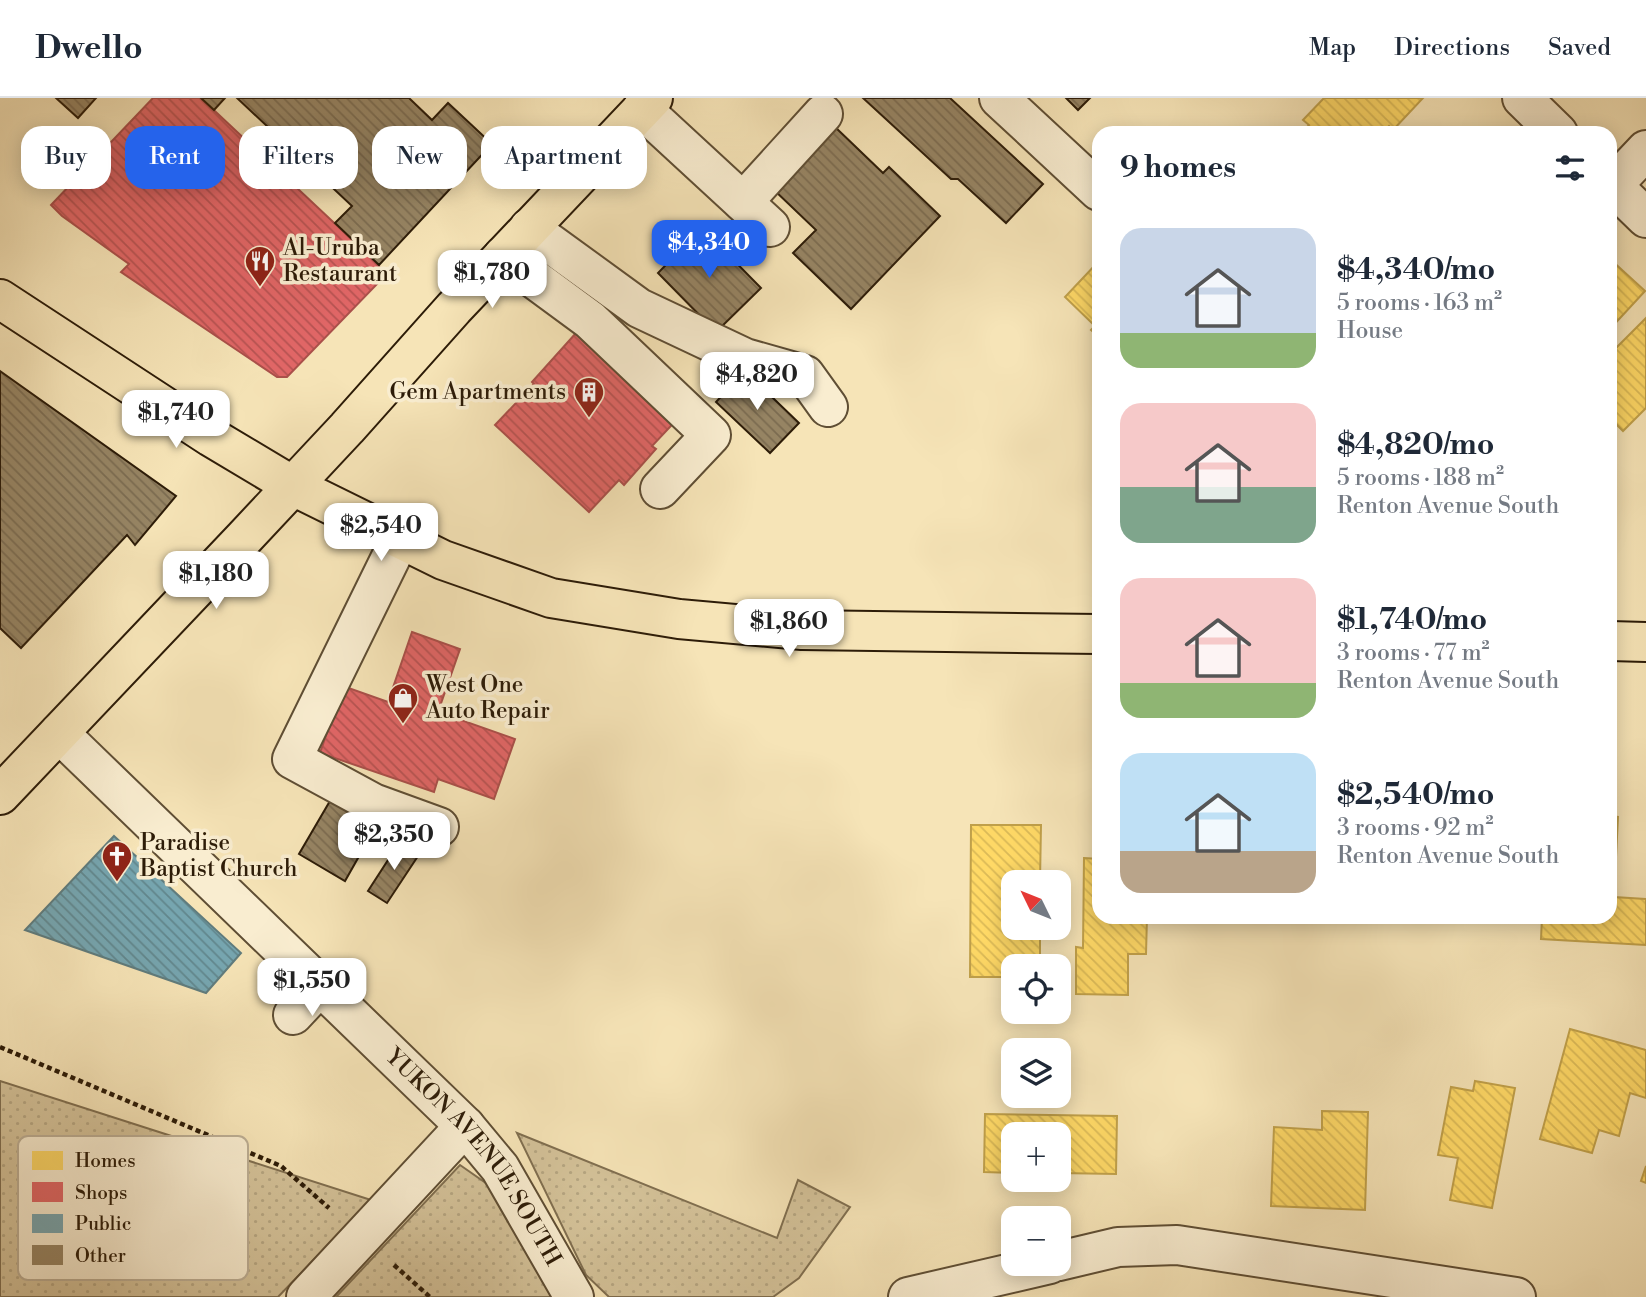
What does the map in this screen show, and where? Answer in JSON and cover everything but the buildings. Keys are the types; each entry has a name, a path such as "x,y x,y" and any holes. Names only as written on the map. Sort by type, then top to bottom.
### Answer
{"main road":[{"path":"0,795 293,486 454,307 647,104"},
{"path":"0,299 211,437 293,486 443,560 551,598 679,619 802,630 1092,634"},
{"path":"1617,641 1646,642"}],"street":[{"path":"999,98 1092,184"},
{"path":"1522,98 1551,126"},
{"path":"647,104 757,215 822,114"},
{"path":"1617,178 1646,150"},
{"path":"1617,190 1646,218"},
{"path":"529,228 639,308 745,358 805,375 828,407"},
{"path":"503,256 590,320 711,435 660,489"},
{"path":"400,539 292,759 373,803 439,827"},
{"name":"YUKON AVENUE SOUTH","path":"59,733 465,1126 500,1168 574,1297"},
{"path":"293,1015 321,985"},
{"path":"306,1297 465,1126"},
{"path":"1071,1258 1118,1247 1177,1245 1516,1297"},
{"path":"908,1297 1001,1275"}],"path":[{"path":"0,1047 210,1136"},
{"path":"248,1152 281,1166 362,1238"}],"shaded area":[{"path":"0,1081 171,1136 18,1136 18,1280 248,1280 248,1161 371,1200 278,1297 0,1297"},
{"path":"517,1133 777,1238 798,1180 850,1207 799,1278 773,1297 609,1297 586,1275"},
{"path":"460,1165 490,1186 554,1297 336,1297"}],"place":[{"name":"Al-Uruba Restaurant","path":"260,288"},
{"name":"Gem Apartments","path":"589,419"},
{"name":"West One Auto Repair","path":"403,725"},
{"name":"Paradise Baptist Church","path":"117,883"}]}
